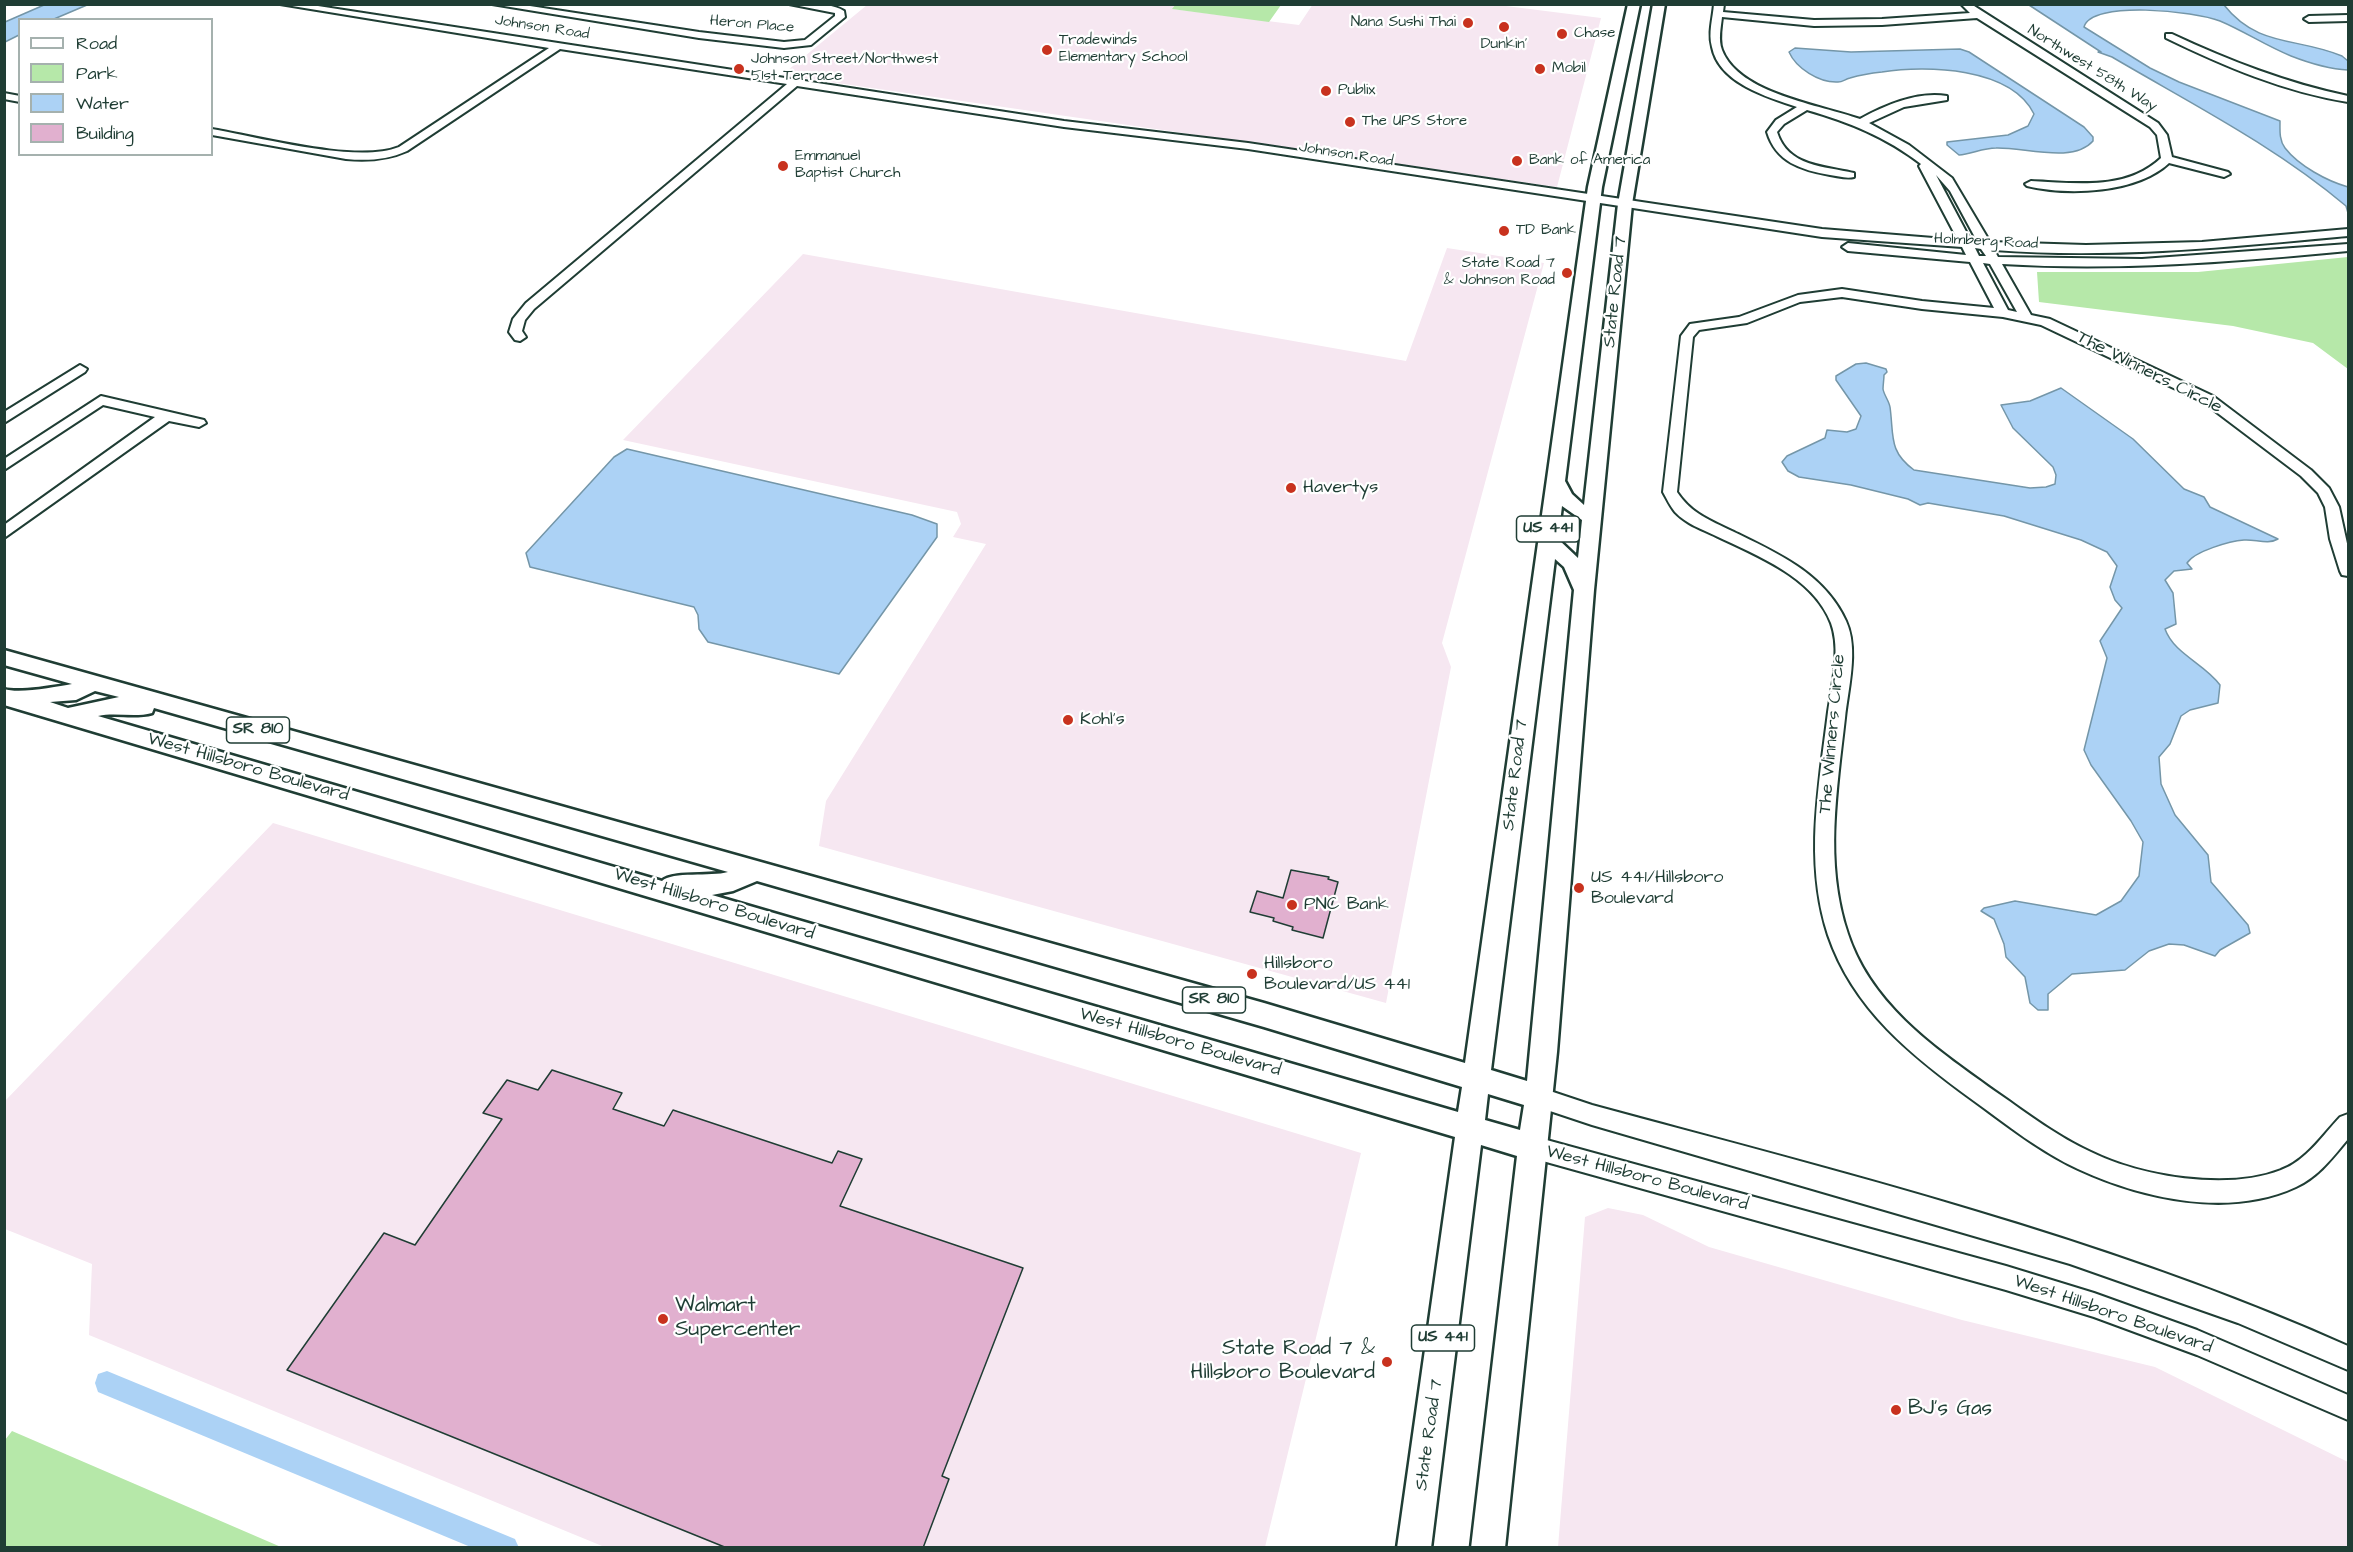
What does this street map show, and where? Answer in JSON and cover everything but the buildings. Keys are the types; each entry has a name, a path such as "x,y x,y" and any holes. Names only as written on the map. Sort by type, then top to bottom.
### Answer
{"main road":[{"name":"State Road 7","path":"1414,1548 1472,1128 1547,539 1593,203 1634,4"},
{"name":"State Road 7","path":"1488,1548 1538,1097 1584,590 1624,208 1659,4"},
{"path":"1555,480 1573,508 1592,517"},
{"path":"1547,539 1572,564 1584,590"},
{"name":"SR 810","path":"4,657 1264,1015 1538,1097"},
{"path":"5,698 69,693 83,689 92,682"},
{"name":"West Hillsboro Boulevard","path":"5,698 644,884 1532,1147"},
{"path":"68,716 102,706 125,704 222,719"},
{"path":"644,884 725,885 738,881 753,871"},
{"path":"709,904 743,891 806,886"}],"street":[{"name":"Johnson Road","path":"284,4 1064,124 1221,143 1624,208"},
{"name":"Heron Place","path":"496,4 699,35 784,45 808,43 840,17 839,12 793,4"},
{"path":"562,14 578,4"},
{"name":"Northwest 58th Way","path":"1965,4 2154,125 2162,135 2167,159"},
{"path":"1979,15 1882,22 1814,23 1719,9 1716,39 1718,51 1726,64 1739,76 1761,89 1804,107 1862,123 1897,141 1945,177 2026,317"},
{"path":"2309,19 2349,18"},
{"path":"2169,36 2224,62 2275,82 2349,99"},
{"path":"213,132 346,156 364,158 387,156 403,149 558,46"},
{"path":"520,338 515,332 519,319 530,306 795,82"},
{"path":"1862,123 1884,110 1911,100 1943,98"},
{"path":"1804,107 1780,122 1772,132 1774,143 1786,156 1801,165 1816,170 1850,175"},
{"name":"Johnson Road","path":"1064,124 1140,140 1593,203"},
{"path":"1140,140 1164,139 1209,145 1221,143"},
{"path":"2031,183 2079,187 2130,181 2148,176 2167,159 2224,174"},
{"path":"1923,161 2003,313"},
{"name":"Holmberg Road","path":"1624,208 1806,232 1986,246 2086,249 2164,248 2349,232"},
{"name":"Holmberg Road","path":"1624,208 1841,247 1973,259 2111,263 2185,261 2349,247"},
{"name":"The Winners Circle","path":"2349,571 2338,539 2332,507 2324,490 2306,473 2208,399 2062,329 2026,317 2003,313 1922,305 1865,295 1831,294 1798,299 1742,320 1695,327 1687,336 1670,492 1680,508 1696,520 1783,563 1809,581 1829,606 1840,627 1842,663 1823,842 1826,889 1838,936 1864,989 1908,1039 2023,1123 2085,1161 2152,1184 2205,1192 2262,1187 2303,1172 2349,1124"},
{"path":"4,418 80,369"},
{"path":"4,466 101,400 200,423"},
{"path":"4,533 166,416"},
{"path":"1538,1097 2060,1247 2194,1293 2256,1317 2349,1358"},
{"name":"West Hillsboro Boulevard","path":"1532,1147 2078,1300 2145,1322 2212,1348 2349,1408"}],"shaded area":[{"path":"1176,4 1173,9 1299,25 1313,4 1490,4 1601,18 1557,187 782,75 867,5"},
{"path":"1447,248 1544,263 1442,643 1451,667 1386,1003 819,846 826,801 986,544 953,537 961,524 957,512 623,440 803,254 1406,361"},
{"path":"273,823 1361,1153 1265,1547 607,1548 89,1335 92,1264 5,1229 4,1102"},
{"path":"1608,1208 1643,1215 1709,1247 1962,1320 2155,1367 2348,1462 2348,1547 1558,1547 1585,1217"}],"green space":[{"path":"1176,4 1281,5 1269,22 1172,9"},
{"path":"2348,257 2348,369 2313,343 2233,326 2039,302 2037,272 2198,272"},
{"path":"12,1431 281,1547 5,1547 5,1440"}],"water":[{"path":"44,5 87,5 56,18 18,18 18,36 5,42 5,22"},
{"path":"2029,5 2224,5 2237,19 2264,35 2342,56 2348,61 2348,70 2319,65 2291,56 2238,29 2208,17 2168,11 2105,13 2091,19 2084,27 2150,68 2179,82 2280,121 2282,142 2291,155 2314,172 2348,187 2348,213 2346,206 2319,184 2262,145 2112,57 2098,52 2101,52"},
{"path":"1795,48 1851,52 1960,49 1969,52 2084,127 2093,137 2093,141 2073,152 2047,153 1996,148 1959,155 1947,145 1947,142 2008,135 2028,126 2034,114 2023,98 2007,87 1987,78 1943,70 1900,70 1831,82 1816,77 1797,64 1789,52"},
{"path":"1866,363 1886,369 1883,389 1890,407 1894,442 1900,456 1914,470 2030,488 2055,484 2056,475 2053,467 2013,428 2001,405 2030,401 2061,388 2133,439 2184,489 2204,497 2210,507 2278,539 2270,542 2238,541 2213,547 2197,554 2187,563 2192,569 2174,571 2165,580 2173,593 2176,624 2165,629 2169,638 2220,685 2218,703 2190,710 2181,716 2170,744 2159,757 2161,784 2175,815 2208,855 2211,882 2248,925 2250,933 2220,950 2215,956 2184,945 2169,944 2149,951 2125,970 2072,974 2048,994 2048,1010 2038,1010 2030,1003 2025,977 2006,957 2004,944 1994,919 1981,911 1984,908 2015,901 2096,915 2121,901 2139,876 2143,842 2131,821 2091,765 2084,750 2107,658 2100,641 2122,608 2115,600 2110,587 2117,566 2107,552 2081,540 2004,516 1928,503 1920,505 1908,499 1851,485 1799,477 1788,471 1782,462 1787,456 1825,438 1827,430 1847,432 1856,429 1861,416 1836,380 1836,376 1856,364"},
{"path":"627,449 912,515 937,524 937,537 839,674 708,642 699,629 698,615 694,607 530,567 526,553 614,457"}],"waterway":[{"path":"107,1383 506,1548"}],"place":[{"name":"Nana Sushi Thai","path":"1468,23"},
{"name":"Dunkin'","path":"1504,27"},
{"name":"Chase","path":"1562,34"},
{"name":"Tradewinds Elementary School","path":"1047,50"},
{"name":"Johnson Street/Northwest 51st Terrace","path":"739,69"},
{"name":"Mobil","path":"1540,69"},
{"name":"Publix","path":"1326,91"},
{"name":"The UPS Store","path":"1350,122"},
{"name":"Bank of America","path":"1517,161"},
{"name":"Emmanuel Baptist Church","path":"783,166"},
{"name":"TD Bank","path":"1504,231"},
{"name":"State Road 7 & Johnson Road","path":"1567,273"},
{"name":"Havertys","path":"1291,488"},
{"name":"Kohl's","path":"1068,720"},
{"name":"US 441/Hillsboro Boulevard","path":"1579,888"},
{"name":"PNC Bank","path":"1292,905"},
{"name":"Hillsboro Boulevard/US 441","path":"1252,974"},
{"name":"Walmart Supercenter","path":"663,1319"},
{"name":"State Road 7 & Hillsboro Boulevard","path":"1387,1362"},
{"name":"BJ’s Gas","path":"1896,1410"}]}
